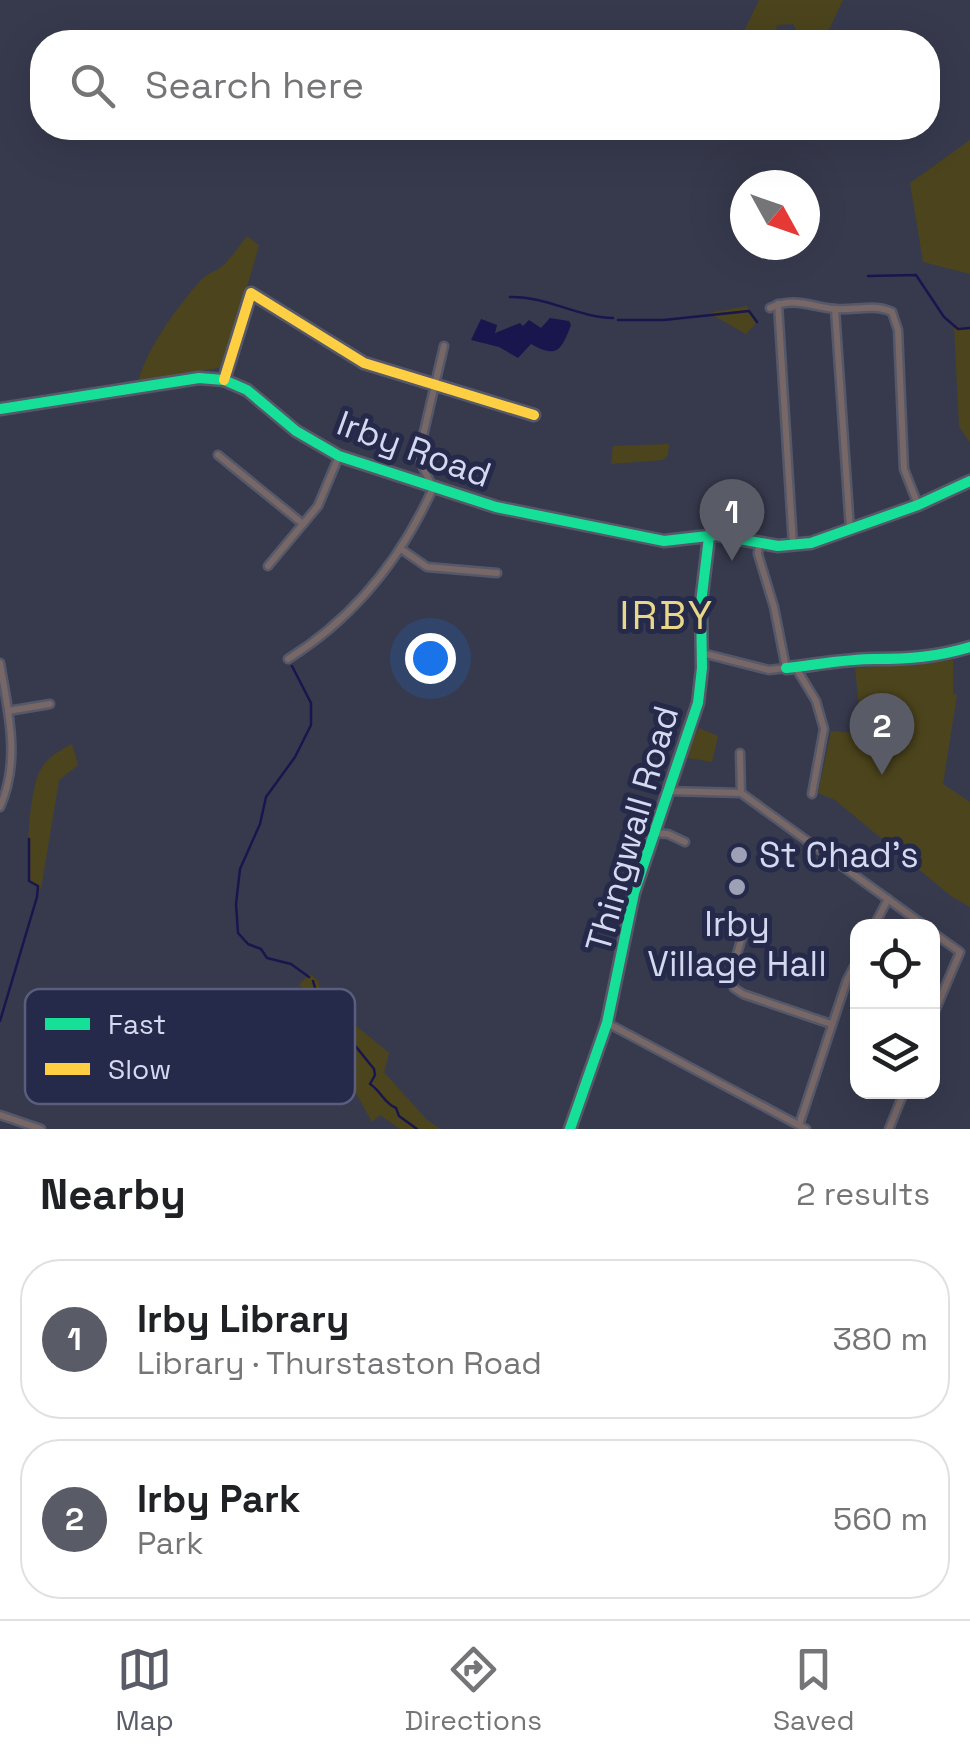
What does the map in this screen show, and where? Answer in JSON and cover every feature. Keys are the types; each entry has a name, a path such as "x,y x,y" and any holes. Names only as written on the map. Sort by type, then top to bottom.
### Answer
{"street":[{"path":"0,410 199,378 224,380 250,293 364,363 534,415"},
{"path":"918,505 904,469 896,317 887,308 878,307 835,309 811,302 774,306 792,546 918,505 970,480"},
{"path":"835,309 850,530"},
{"path":"288,659 348,614 416,526 432,488 418,457 444,346"},
{"name":"Irby Road","path":"224,380 247,390 296,431 339,456 432,488 526,515 664,541 709,537 792,546"},
{"path":"268,566 318,506 339,456"},
{"path":"221,461 303,524"},
{"name":"Thingwall Road","path":"570,1129 616,992 622,939 652,832 698,703 709,537"},
{"path":"759,542 758,554 791,668 816,701 824,729 812,794"},
{"path":"401,549 427,568 497,573"},
{"path":"701,652 769,670 873,658 941,656 970,647"},
{"path":"0,664 12,765 0,807"},
{"path":"8,711 50,704"},
{"path":"740,753 741,794"},
{"path":"0,763 12,765"},
{"path":"666,791 741,794 915,919"},
{"path":"652,832 685,842"},
{"path":"878,919 888,900"},
{"path":"742,937 731,974 734,988 832,1024"},
{"path":"940,938 960,952 940,999"},
{"path":"607,1024 803,1127 832,1024 850,979"},
{"path":"889,1129 901,1099"},
{"path":"0,1114 40,1129"}],"shaded area":[{"path":"759,0 843,0 829,30 796,30 793,24 777,25 776,30 745,30"},
{"path":"970,140 970,274 923,262 910,183"},
{"path":"247,236 259,245 224,367 138,381 149,353 173,315 201,280 225,264"},
{"path":"747,306 757,322 746,334 709,313"},
{"path":"550,318 569,321 571,325 557,350 546,351 531,344 518,358 499,347 471,340 481,319 497,325 495,333 520,323 523,326 529,320 541,328"},
{"path":"954,326 970,328 970,443 959,426"},
{"path":"669,444 663,460 611,464 613,446"},
{"path":"953,660 953,694 957,695 943,784 970,802 970,907 951,896 835,800 818,793 831,731 862,734 855,668"},
{"path":"699,728 718,736 712,762 683,757"},
{"path":"72,744 78,765 59,780 41,889 29,881 28,870 34,791 44,764"},
{"path":"310,974 319,982 320,989 303,989 299,984"},
{"path":"355,1025 389,1053 384,1072 440,1129 400,1129 380,1115 372,1122 355,1091"}],"waterway":[{"path":"868,276 916,275 944,317 958,329 970,328"},
{"path":"510,297 613,318"},
{"path":"618,320 664,320 749,311 757,322"},
{"path":"292,666 311,703 311,725 295,757 266,797 260,824 240,869 236,904 238,933 248,944 261,949 267,958 291,964 309,977"},
{"path":"0,1021 37,897 38,886 29,881 29,839"},
{"path":"313,981 315,989"},
{"path":"355,1046 374,1069 370,1084 396,1108 399,1116 417,1129"}],"traffic: fast":[{"path":"0,409 199,378 224,380 247,390 296,431 339,456 496,507 664,541 717,535 778,546 811,543 918,505 970,481"},
{"path":"570,1129 607,1023 634,893 698,703 701,603 709,537"},
{"path":"786,668 923,657 970,647"}],"traffic: slow":[{"path":"224,380 251,293 364,363 534,415"}],"place":[{"name":"Irby Library","path":"732,561"},
{"name":"Irby Park","path":"882,775"},
{"name":"St Chad's","path":"739,855"},
{"name":"Irby Village Hall","path":"737,887"}],"district":[{"name":"IRBY","path":"667,615"}]}
